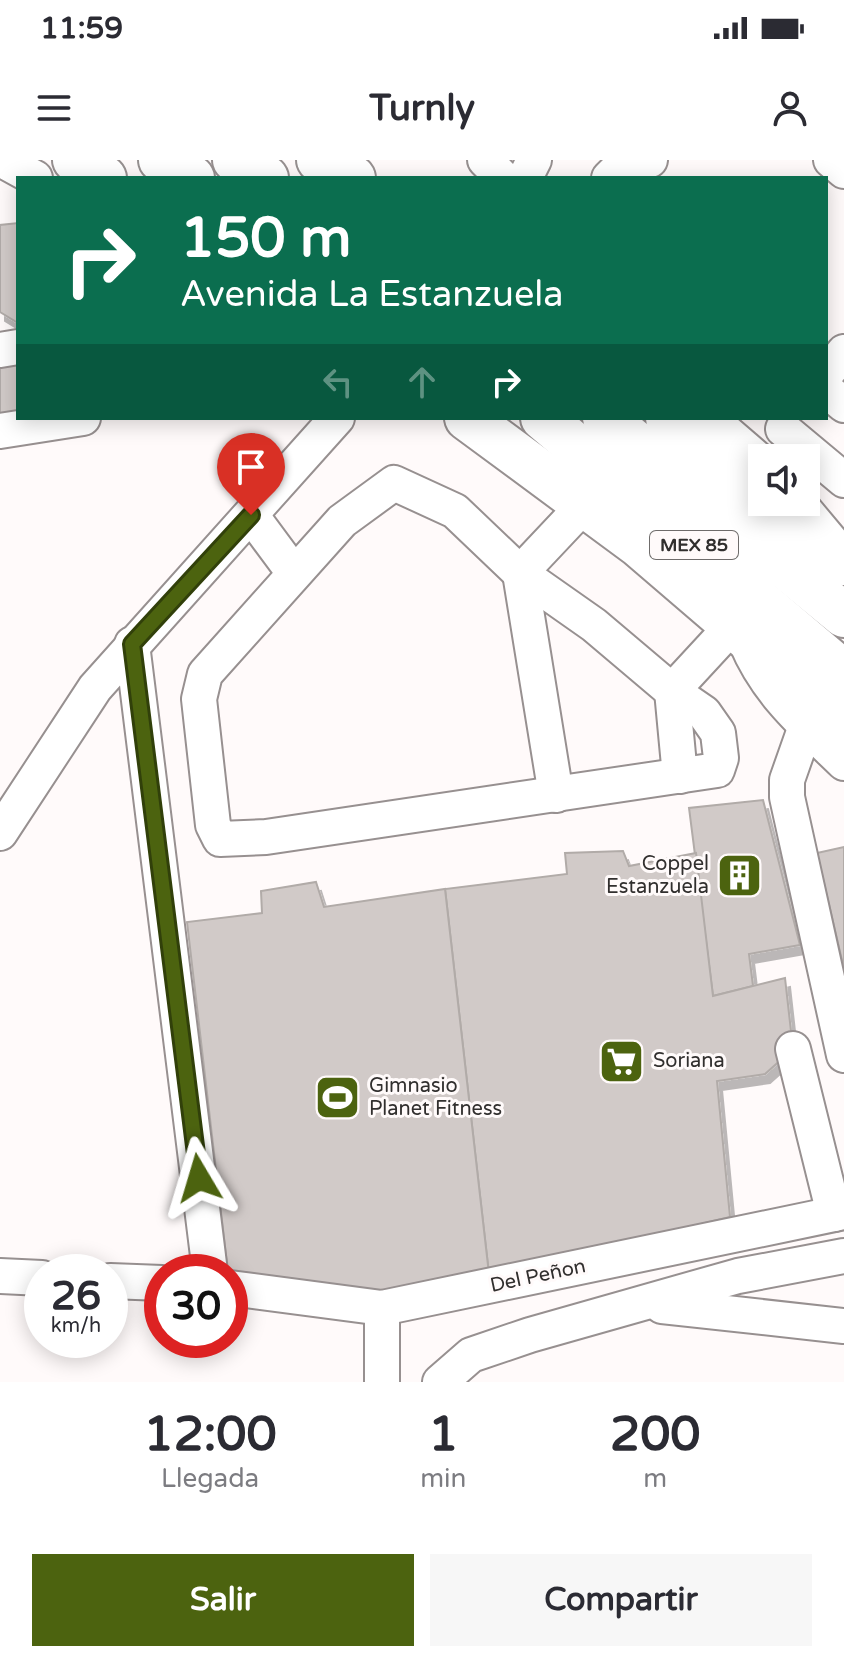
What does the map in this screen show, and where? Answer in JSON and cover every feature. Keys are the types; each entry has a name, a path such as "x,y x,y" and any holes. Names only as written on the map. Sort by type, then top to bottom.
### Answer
{"highway":[{"path":"75,160 101,176"},
{"path":"161,160 189,176"},
{"path":"235,160 263,176"},
{"path":"470,420 586,503 738,630 825,724"},
{"name":"MEX 85","path":"545,420 844,673"},
{"name":"MEX 85","path":"607,420 844,615"},
{"path":"671,420 748,472"},
{"path":"787,516 802,536 844,560"}],"street":[{"path":"2,160 31,176"},
{"path":"485,160 501,176"},
{"path":"611,176 616,171 650,160"},
{"path":"831,160 844,171"},
{"path":"828,372 844,352"},
{"path":"828,392 844,405"},
{"path":"0,431 70,420"},
{"path":"0,833 52,749 95,688 335,420"},
{"path":"712,420 748,465"},
{"path":"778,444 787,423 844,480"},
{"path":"394,483 455,511 520,573 594,625 714,723 720,765 712,772 266,837 220,839 213,825 200,687 205,674 236,635 342,521 394,483"},
{"path":"520,573 586,503"},
{"path":"251,515 294,573"},
{"path":"809,516 844,560"},
{"path":"520,573 556,795"},
{"path":"672,691 738,630"},
{"path":"132,644 208,1254"},
{"path":"844,763 825,724 789,770 787,797 844,1055"},
{"path":"793,1049 839,1213"},
{"name":"Del Peñon","path":"248,1290 382,1308 839,1213"},
{"path":"440,1382 471,1355 738,1276 843,1261"},
{"path":"0,1276 24,1277"},
{"path":"738,1276 749,1314"},
{"path":"642,1304 844,1326"},
{"path":"382,1308 382,1382"}],"building":[{"path":"16,223 16,322 0,312 0,225"},
{"path":"16,364 16,415 0,418 0,367"},
{"name":"Coppel Estanzuela","path":"763,800 800,945 749,954 753,986 713,996 689,808"},
{"path":"844,847 844,969 817,853"},
{"name":"Soriana","path":"623,851 629,866 696,853 713,996 785,978 793,1049 765,1074 717,1081 730,1217 489,1274 445,889 567,874 565,853"},
{"name":"Gimnasio Planet Fitness","path":"316,882 324,907 445,889 489,1274 396,1296 248,1275 248,1254 226,1254 187,922 262,913 261,891"}],"place":[{"name":"Coppel Estanzuela","path":"740,876"},
{"name":"Soriana","path":"622,1061"},
{"name":"Gimnasio Planet Fitness","path":"338,1097"}],"route":[{"path":"199,1178 132,644 251,515"}]}
